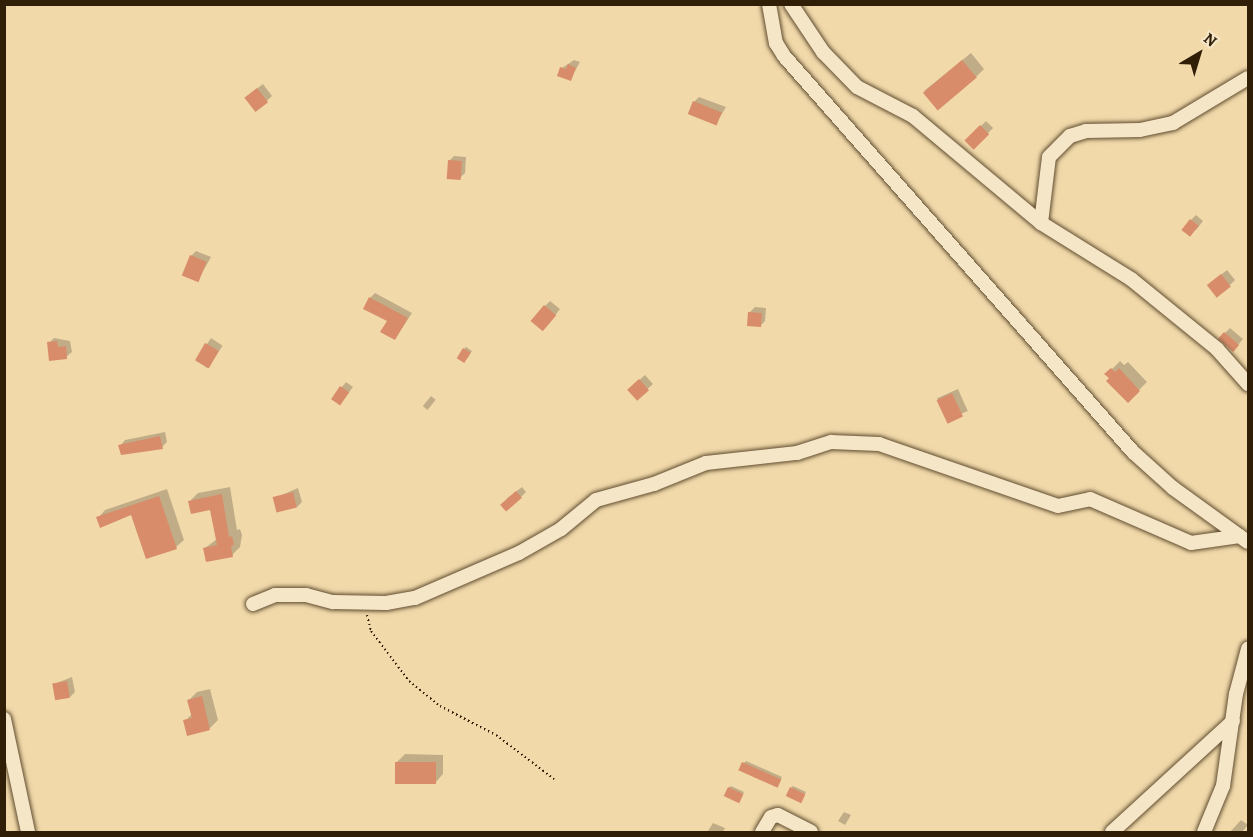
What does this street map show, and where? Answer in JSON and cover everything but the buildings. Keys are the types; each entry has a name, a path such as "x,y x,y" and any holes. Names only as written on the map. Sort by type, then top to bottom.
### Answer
{"street":[{"path":"769,4 776,43 784,56 1133,452 1173,488 1244,539"},
{"path":"791,4 839,71 857,87 913,116 1041,223 1131,279 1217,349 1248,384"},
{"path":"1041,223 1049,157 1070,136 1086,131 1140,130 1173,123 1199,111 1248,78"},
{"path":"254,604 275,595 306,596 333,602 386,603 415,598 519,553 561,529 596,500 654,484 706,463 796,453 831,442 879,444 1058,506 1090,500 1191,543 1244,539"},
{"path":"1204,832 1223,786 1233,721 1248,649"},
{"path":"4,719 28,832"},
{"path":"1112,832 1233,721"},
{"path":"762,832 771,817 778,815 811,832"}],"path":[{"path":"362,601 371,631 409,681 440,706 461,713 495,735 554,779"}]}
